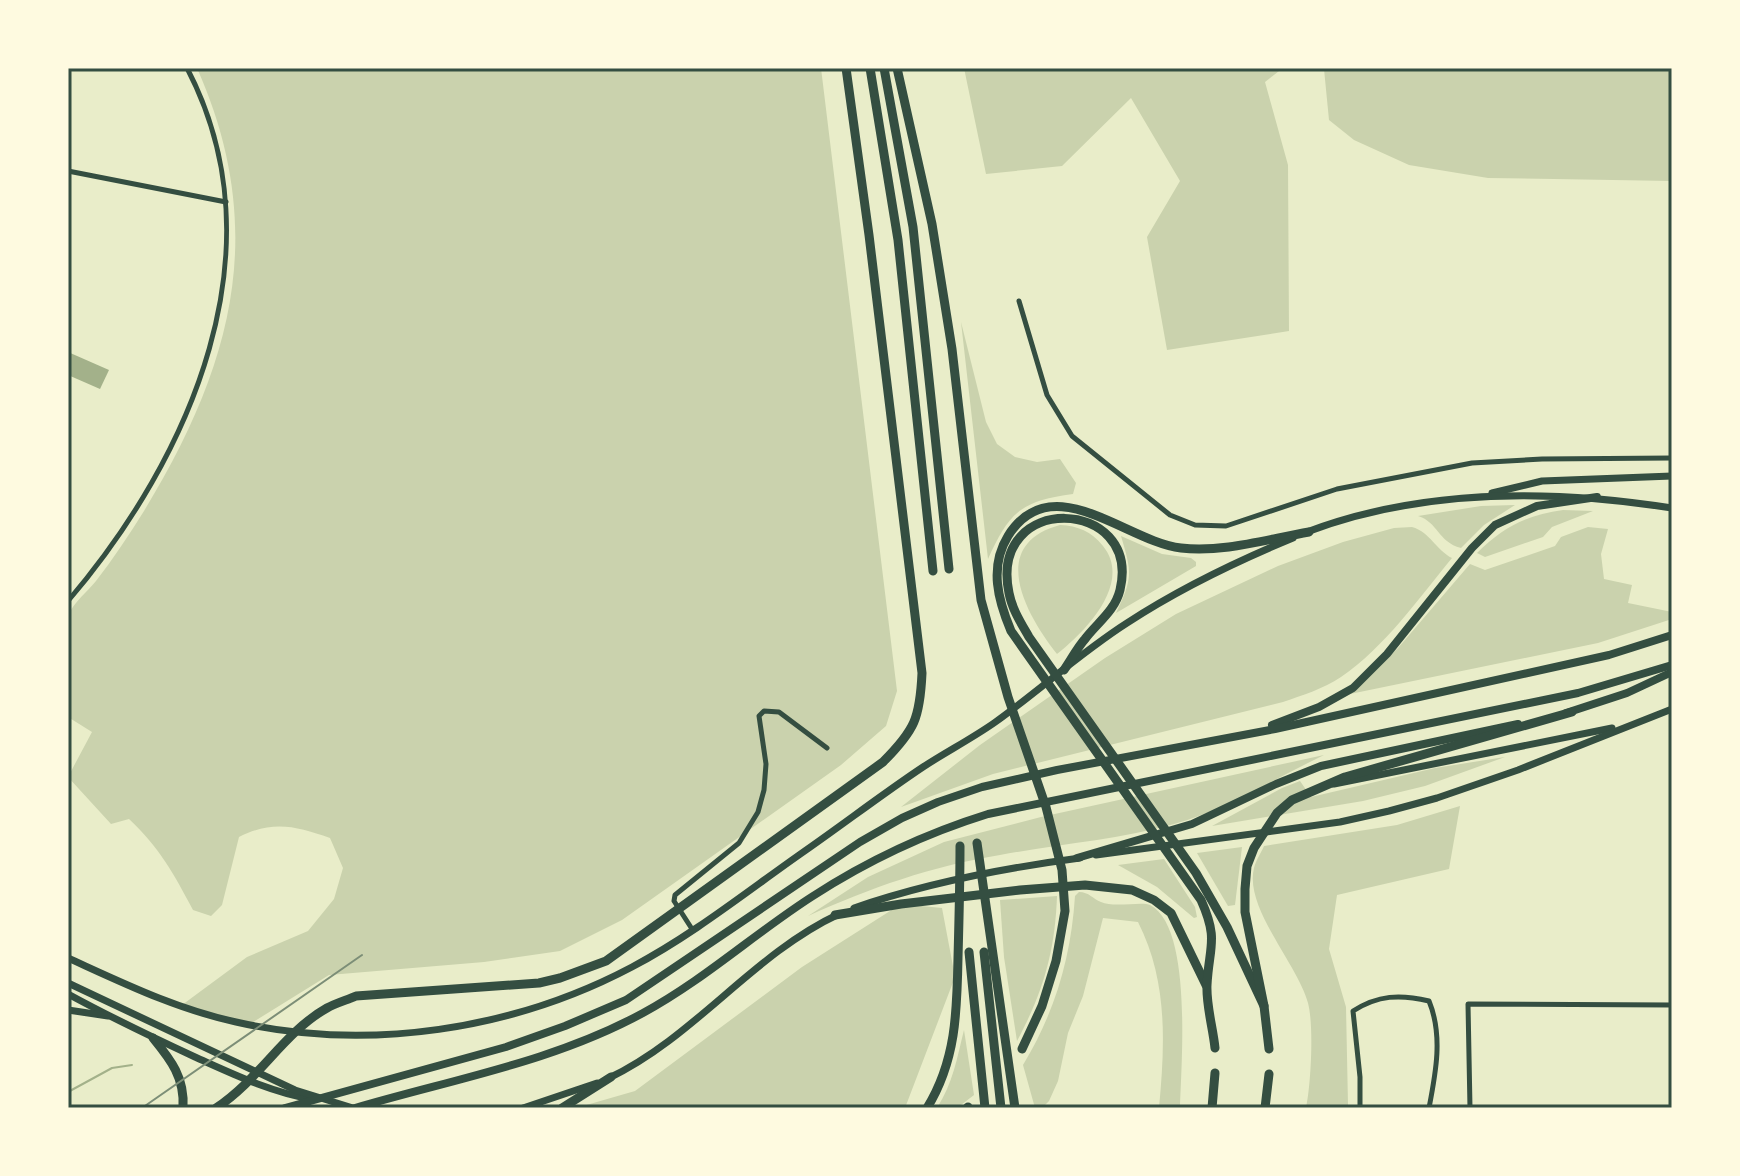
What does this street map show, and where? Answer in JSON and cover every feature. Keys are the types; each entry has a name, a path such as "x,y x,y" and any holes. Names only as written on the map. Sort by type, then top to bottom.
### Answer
{"highway":[{"path":"216,1108 255,1077 304,1023 328,1007 356,996 511,986 560,978 606,961 883,762 907,738 921,698 921,659 846,68"},
{"path":"870,68 898,240 933,571"},
{"path":"884,68 913,227 949,569"},
{"path":"897,68 932,224 952,349 981,600 993,650 1057,843 1065,911 1050,982 1022,1049"},
{"path":"1225,738 1319,707 1353,688 1387,654 1472,548 1495,525 1537,506 1597,497"},
{"path":"1264,1006 1227,927 1004,614 998,592 997,568 1003,546 1014,529 1040,511 1062,507 1084,510 1157,543 1183,548 1211,548 1309,532"},
{"path":"1025,641 1008,591 1010,563 1018,541 1034,526 1058,516 1091,523 1115,547 1121,565 1120,590 1115,603 1064,670"},
{"path":"285,1108 506,1047 626,1000 860,842 938,802 982,787 1057,770 1225,738 1609,655 1672,635"},
{"path":"354,1108 443,1085 577,1044 642,1014 699,980 813,896 916,839 944,827 1002,811 1578,693 1672,665"},
{"path":"1269,1049 1264,1006 1245,912 1247,866 1265,828 1277,813 1292,800 1316,788 1572,712 1627,693 1672,672"},
{"path":"1077,858 1192,824 1321,766 1572,712"},
{"path":"977,843 1001,1108"},
{"path":"960,846 963,952 985,1108"},
{"path":"1191,874 1211,925 1213,941 1207,988 1215,1048"},
{"path":"835,915 1020,890 1085,885 1132,890 1154,900 1171,913 1207,988"},
{"path":"927,1108 941,1085 953,1045 963,952"},
{"path":"988,952 1015,1108"},
{"path":"153,1038 176,1067 184,1093 183,1108"},
{"path":"1212,1108 1215,1073"},
{"path":"1265,1108 1269,1074"},
{"path":"562,1108 611,1077"}],"main road":[{"path":"1473,498 1542,481 1672,476"},
{"path":"68,958 172,1005 239,1023 330,1034 383,1034 473,1024 520,1013 604,981 635,965 692,929 923,767 993,724 1126,624 1236,561 1309,532 1385,510 1473,498 1597,497 1672,508"},
{"path":"523,1108 611,1077 648,1057 789,944 835,915 898,893 1035,864 1340,822 1389,811 1518,770 1672,709"},
{"path":"1316,788 1641,722"},
{"path":"68,983 295,1090 336,1104"},
{"path":"68,994 153,1038 273,1091 354,1108"},
{"path":"68,1010 108,1016"}],"street":[{"path":"68,601 137,505 164,457 212,344 223,289 227,245 226,202 210,124 187,68"},
{"path":"68,171 226,202"},
{"path":"1019,301 1047,395 1065,427 1084,446 1181,522 1210,527 1226,526 1337,489 1472,463 1672,458"},
{"path":"692,929 674,901 675,895 739,843 758,812 766,764 759,716 764,711 779,712 827,748"},
{"path":"1360,1108 1353,1011 1370,1000 1409,996 1429,1001 1437,1020 1436,1066 1429,1108"},
{"path":"1470,1108 1468,1004 1672,1005"}],"shaded area":[{"path":"197,68 821,68 897,691 886,726 841,765 622,920 560,951 484,962 329,975 250,1024 182,1005 247,957 308,931 334,899 343,868 330,838 284,827 263,828 239,837 222,905 211,916 193,910 165,862 129,819 111,824 68,777 92,732 68,717 66,647 69,614 121,547 175,457 200,403 219,349 231,296 235,241 232,185 219,128"},
{"path":"964,68 1283,68 1265,82 1288,165 1289,331 1167,350 1147,237 1180,181 1131,98 1062,166 986,174"},
{"path":"1320,68 1672,68 1672,181 1488,178 1409,165 1354,140 1329,120 1324,69"},
{"path":"961,322 986,422 997,444 1015,457 1037,462 1060,459 1076,483 1073,494 1040,501 1018,512 1003,530 988,559"},
{"path":"68,352 109,370 100,389 68,375"},
{"path":"1515,505 1484,525 1461,548 1447,541 1430,523 1418,516 1481,506"},
{"path":"1563,510 1593,511 1552,527 1543,537 1485,557 1477,553 1516,524"},
{"path":"1060,525 1084,530 1094,537 1111,560 1112,575 1102,606 1080,633 1057,654 1025,602 1019,565 1024,548 1037,535"},
{"path":"1412,527 1424,533 1452,558 1372,652 1334,681 1283,702 993,774 901,807 980,745 1105,658 1176,614 1278,566 1343,542 1394,528"},
{"path":"1588,527 1608,529 1601,554 1604,579 1632,585 1628,603 1672,612 1672,619 1598,643 1350,694 1398,648 1470,564 1485,570 1555,546 1561,537"},
{"path":"1121,536 1162,554 1191,558 1196,566 1116,613 1129,575"},
{"path":"1324,755 1231,802 1174,824 950,865 878,887 808,916 868,877 944,842 1041,817"},
{"path":"1505,757 1425,786 1363,801 1212,826 1300,781 1311,797 1435,768"},
{"path":"1460,806 1449,869 1337,895 1329,949 1346,1007 1348,1105 1340,1108 1306,1108 1311,1055 1310,1013 1302,987 1257,900 1253,884 1257,859 1264,846 1397,825"},
{"path":"1242,847 1235,905 1228,906 1197,853"},
{"path":"1164,859 1195,907 1197,917 1194,918 1157,887 1118,865"},
{"path":"1079,892 1107,904 1150,905 1164,918 1173,940 1182,999 1180,1108 1159,1108 1162,1013 1148,944 1138,922 1103,918 1083,996 1068,1033 1058,1081 1049,1101 1042,1108 1035,1108 1023,1065 1044,1025 1060,984 1070,941 1075,896"},
{"path":"1057,896 1054,935 1046,971 1017,1041 1004,957 1000,900"},
{"path":"901,904 942,908 955,977 905,1108 576,1108 635,1091 802,967"},
{"path":"964,1030 974,1095 957,1108 937,1108 951,1080"}],"waterway":[{"path":"68,1092 112,1068 132,1065"}],"railway":[{"path":"142,1108 362,955"}]}
